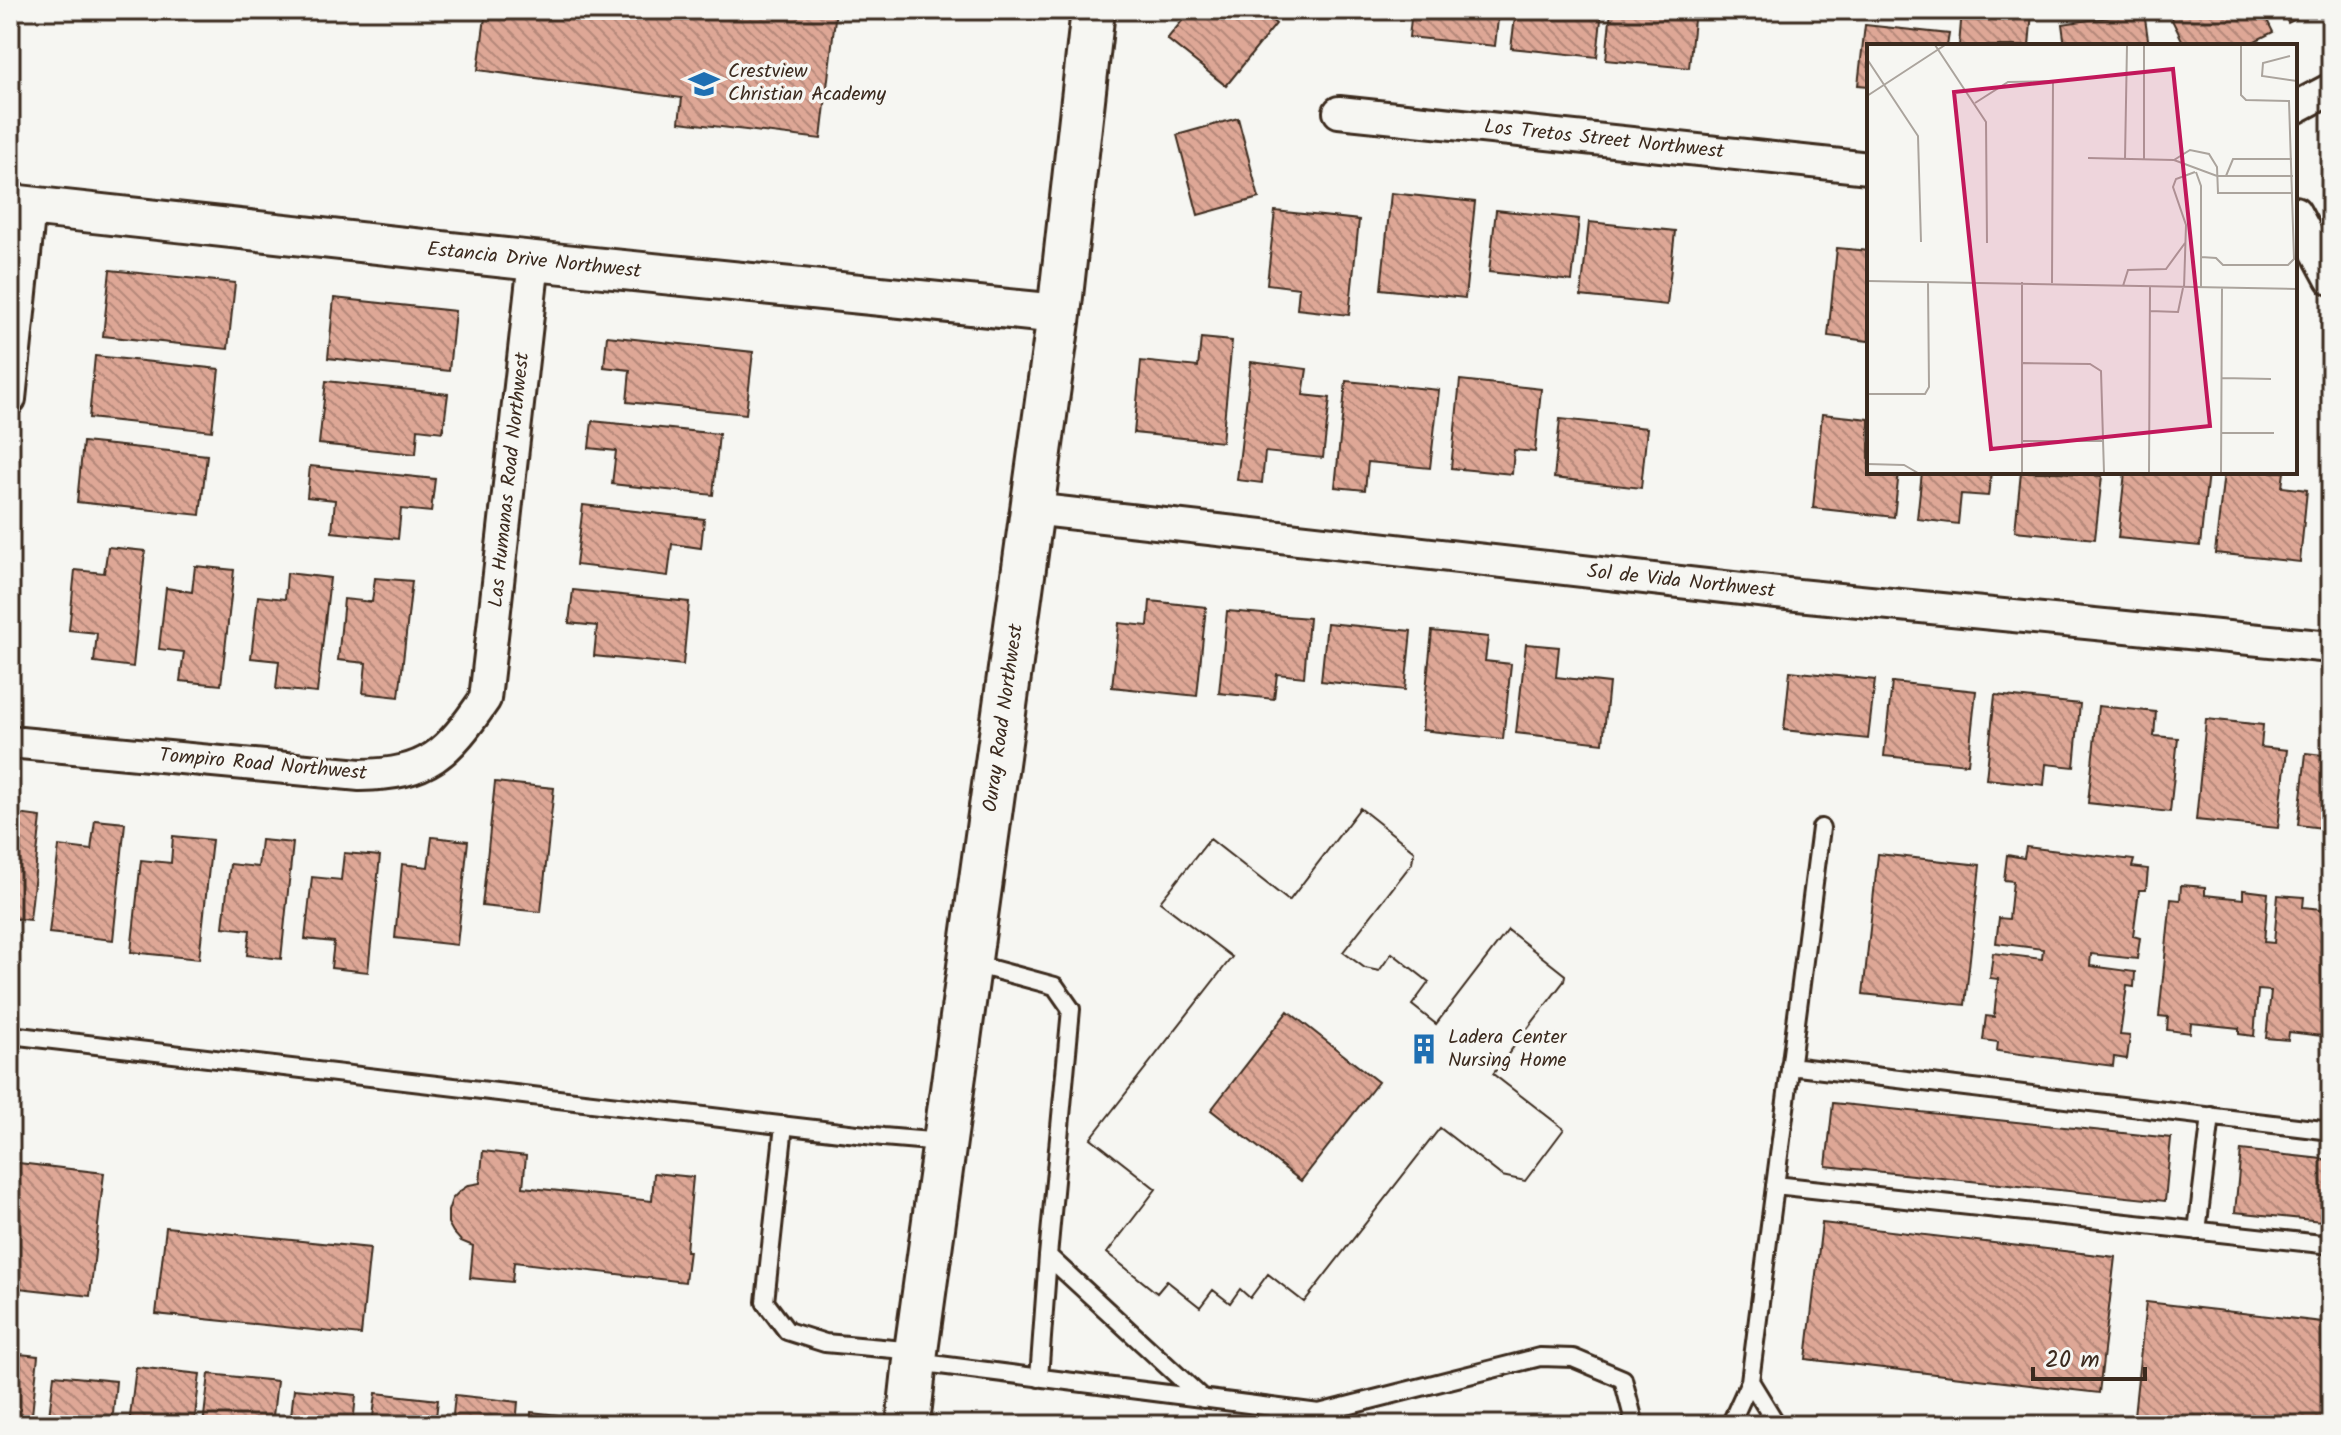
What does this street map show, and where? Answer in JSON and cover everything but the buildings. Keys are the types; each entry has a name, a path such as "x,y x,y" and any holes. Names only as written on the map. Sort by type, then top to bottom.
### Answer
{"main road":[{"name":"Ouray Road Northwest","path":"908,1425 1059,314 1093,10"}],"street":[{"path":"2297,107 2331,89"},
{"name":"Los Tretos Street Northwest","path":"1339,112 1867,168"},
{"name":"Estancia Drive Northwest","path":"20,205 1059,314"},
{"path":"10,399 20,205"},
{"path":"2297,216 2331,279"},
{"name":"Las Humanas Road Northwest","path":"485,699 534,261"},
{"name":"Sol de Vida Northwest","path":"1032,509 1762,591 2331,647"},
{"name":"Tompiro Road Northwest","path":"10,742 360,775 392,774 431,761 459,737 485,699"}],"lane":[{"path":"1730,1425 1750,1381 1821,828"},
{"path":"970,963 1055,986 1071,1009 1039,1378"},
{"path":"10,1035 945,1142"},
{"path":"1790,1066 2331,1131"},
{"path":"2197,1231 2211,1116"},
{"path":"784,1125 765,1302 787,1331 825,1343 1039,1378 1203,1399 1277,1416 1319,1413 1540,1357 1573,1358 1623,1379 1635,1425"},
{"path":"1775,1185 2331,1245"},
{"path":"1048,1256 1203,1399"},
{"path":"1750,1381 1777,1425"}],"place":[{"name":"Crestview Christian Academy","path":"704,84"},
{"name":"Ladera Center Nursing Home","path":"1424,1049"}]}
